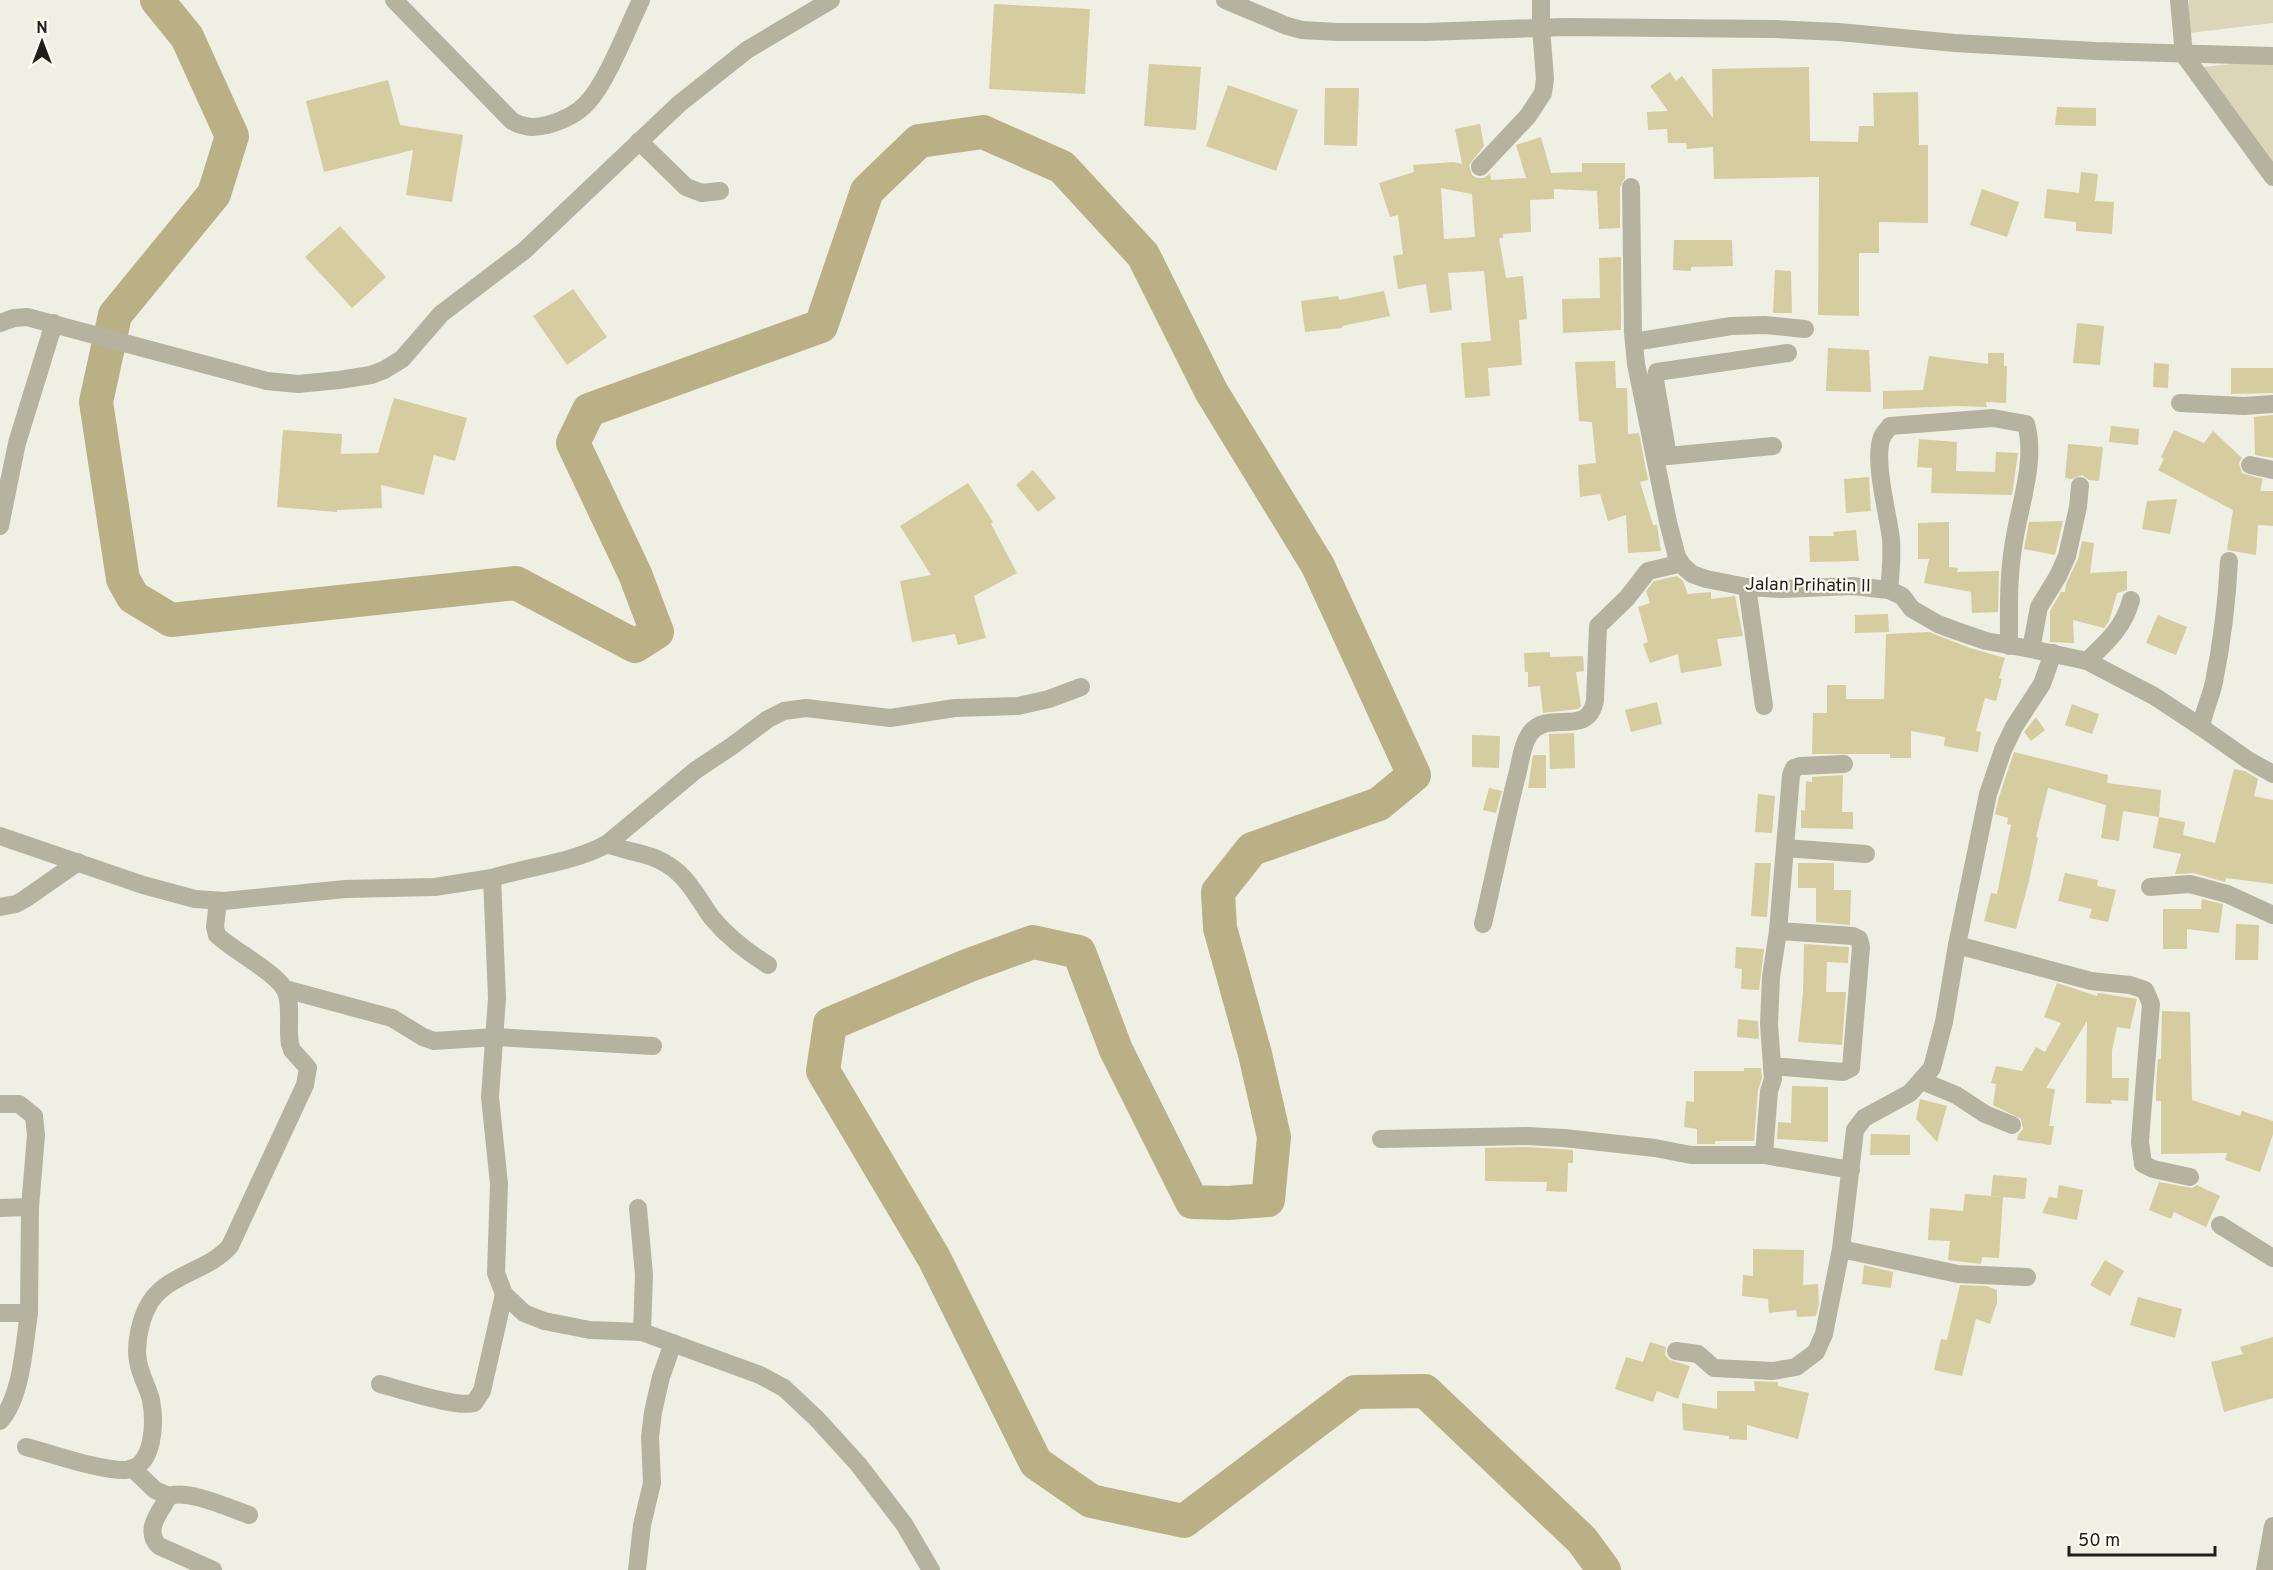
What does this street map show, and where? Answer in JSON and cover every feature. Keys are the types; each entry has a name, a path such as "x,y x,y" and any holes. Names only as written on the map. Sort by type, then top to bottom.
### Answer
{"street":[{"path":"394,0 512,121 528,127 560,120 572,115 588,103 641,0"},
{"path":"0,323 27,317 267,381 284,383 339,380 371,375 384,370 410,352 441,314 525,250 679,104 747,50 831,0"},
{"path":"1225,0 1287,26 1315,31 1389,33 1550,27 1774,29 1979,45 2273,56"},
{"path":"1480,167 1528,116 1543,93 1550,27 1541,0"},
{"path":"2179,0 2184,54 2273,177"},
{"path":"639,141 686,187 702,193 720,191"},
{"path":"1631,187 1636,364 1661,457"},
{"path":"0,526 17,443 54,323"},
{"path":"1634,342 1739,326 1765,325 1805,329"},
{"path":"1483,924 1528,735 1540,724 1588,718 1593,711 1595,700 1598,626 1627,598 1644,574 1674,565 1677,557 1661,457 1655,380 1657,372 1788,353"},
{"path":"2180,404 2244,406 2273,404"},
{"path":"1889,590 1892,565 1880,453 1882,437 1890,426 1993,418 2026,424 2030,436 2026,483 2013,547 2008,646"},
{"path":"1661,457 1773,446"},
{"path":"2250,465 2273,470"},
{"path":"2031,649 2039,607 2067,556 2078,507 2080,486"},
{"name":"Jalan Prihatin II","path":"1677,557 1692,574 1722,583 1747,587 1782,589 1853,586 1889,590 1902,596 1912,609 1938,624 1986,641 2087,661 2154,696 2247,760 2273,774"},
{"path":"2201,727 2204,707 2213,684 2228,591 2229,561"},
{"path":"1747,587 1764,706"},
{"path":"2087,661 2113,636 2127,614 2131,600"},
{"path":"1676,1351 1698,1354 1707,1364 1721,1369 1783,1370 1804,1363 1816,1352 1824,1335 1841,1249 1855,1130 1864,1118 1910,1093 1932,1068 1938,1053 1957,945 1988,794 2003,750 2014,727 2042,684 2053,653"},
{"path":"0,836 181,897 218,901 345,889 435,887 492,878 559,862 596,850 607,844 696,770 768,718 784,711 806,708 890,718 955,708 1018,706 1049,699 1081,687"},
{"path":"1764,1155 1769,1091 1773,1079 1770,1004 1791,775 1794,768 1844,764"},
{"path":"607,844 658,859 681,874 714,920 733,940 768,965"},
{"path":"1785,849 1866,854"},
{"path":"0,907 25,899 78,862"},
{"path":"492,878 497,998 490,1084 499,1184 495,1258 497,1281 504,1294 524,1313 559,1325 590,1330 642,1332 760,1375 784,1388 802,1403 858,1464 904,1524 931,1570"},
{"path":"2150,887 2190,884 2227,894 2273,915"},
{"path":"218,901 215,927 217,935 252,960 285,989 392,1018 423,1037 435,1041 495,1036 653,1046"},
{"path":"1772,1066 1843,1072 1851,1068 1861,955 1861,942 1857,937 1778,931"},
{"path":"1957,945 2091,981 2130,985 2145,990 2151,1004 2140,1142 2143,1164 2153,1169 2190,1178"},
{"path":"26,1447 117,1469 137,1466 146,1455 152,1429 151,1402 137,1355 144,1314 162,1288 214,1261 230,1246 307,1077 306,1065 296,1055 290,1044 288,1000 285,989"},
{"path":"1922,1081 1956,1095 1985,1114 2012,1125"},
{"path":"0,1104 19,1104 34,1116 36,1135 30,1207 29,1313 15,1396 7,1414 0,1421"},
{"path":"1381,1139 1527,1136 1598,1141 1691,1155 1764,1155 1851,1170"},
{"path":"0,1208 30,1207"},
{"path":"638,1208 644,1275 642,1332"},
{"path":"2220,1225 2273,1258"},
{"path":"1841,1249 1958,1274 2027,1277"},
{"path":"380,1383 449,1402 474,1404 482,1391 504,1294"},
{"path":"0,1313 29,1313"},
{"path":"637,1570 642,1525 652,1484 650,1437 653,1412 661,1377 673,1343"},
{"path":"132,1468 156,1490 169,1496"},
{"path":"213,1570 159,1546 155,1542 152,1525 169,1496 174,1494 193,1496 249,1515"},
{"path":"2265,1570 2273,1526"}],"shaded area":[{"path":"2189,0 2273,0 2273,23 2189,33"},
{"path":"2273,60 2273,164 2202,67"}],"building":[{"path":"994,4 1090,9 1085,94 989,89"},
{"path":"1149,64 1201,67 1196,130 1144,126"},
{"path":"1809,67 1810,141 1858,142 1859,126 1874,126 1873,93 1918,92 1919,145 1928,145 1928,223 1879,222 1879,253 1859,253 1859,316 1818,315 1819,177 1714,179 1713,147 1687,149 1686,143 1668,143 1667,129 1648,130 1647,112 1668,111 1650,86 1670,72 1676,81 1682,76 1713,118 1712,69"},
{"path":"388,80 400,125 463,135 452,202 406,195 413,150 324,172 306,101"},
{"path":"1228,85 1298,110 1276,171 1206,146"},
{"path":"1325,88 1359,88 1357,146 1324,145"},
{"path":"2057,107 2096,108 2096,126 2055,125"},
{"path":"1480,124 1484,146 1469,165 1472,175 1477,178 1484,178 1490,173 1491,180 1526,178 1516,145 1541,137 1551,173 1582,172 1582,163 1625,163 1625,178 1620,187 1620,228 1599,229 1597,191 1554,189 1554,199 1530,200 1531,232 1503,234 1503,238 1499,238 1506,278 1523,276 1527,319 1519,320 1522,365 1488,368 1490,396 1465,398 1461,343 1491,341 1484,271 1448,273 1452,310 1430,313 1426,284 1398,289 1393,256 1403,254 1398,215 1390,217 1379,183 1414,172 1413,165 1454,162 1462,164 1455,129","holes":["1441,188 1472,194 1475,237 1444,239"]},
{"path":"2081,172 2098,174 2095,201 2114,202 2112,234 2076,231 2076,222 2044,218 2047,189 2079,193"},
{"path":"1982,189 2019,202 2007,237 1970,225"},
{"path":"340,226 386,277 352,308 305,257"},
{"path":"1674,240 1732,240 1733,266 1691,267 1691,271 1673,270"},
{"path":"1621,257 1621,330 1563,333 1562,299 1600,298 1599,258"},
{"path":"1775,270 1791,271 1792,313 1773,313"},
{"path":"573,289 607,337 567,365 533,316"},
{"path":"1384,291 1390,316 1342,326 1342,328 1305,332 1301,301 1338,296 1339,300"},
{"path":"2077,323 2104,326 2100,365 2073,363"},
{"path":"1828,348 1869,350 1871,392 1826,391"},
{"path":"1988,353 2004,353 2004,366 2007,366 2006,403 1986,402 1987,407 1883,409 1883,391 1923,390 1929,356 1988,364"},
{"path":"1615,361 1616,388 1627,388 1628,434 1639,433 1648,480 1640,482 1653,525 1657,525 1661,551 1628,553 1626,515 1608,521 1600,494 1580,497 1578,465 1596,463 1592,422 1579,421 1575,362"},
{"path":"2154,363 2169,364 2168,388 2153,387"},
{"path":"2231,368 2273,368 2273,393 2231,394"},
{"path":"394,398 467,418 455,461 434,455 424,495 381,485 382,508 337,510 337,512 277,507 283,430 342,434 341,454 378,453"},
{"path":"2273,415 2273,458 2255,455 2254,417"},
{"path":"2111,426 2139,429 2138,445 2109,442"},
{"path":"2174,430 2204,443 2213,431 2242,458 2239,463 2242,473 2263,479 2260,491 2273,491 2273,526 2258,525 2256,555 2227,550 2233,510 2158,470 2164,459 2161,457"},
{"path":"1919,439 1957,442 1956,471 1995,472 1996,452 2018,453 2012,495 1931,493 1932,468 1917,467"},
{"path":"2068,444 2103,447 2099,481 2089,480 2082,475 2072,479 2065,478"},
{"path":"1033,470 1056,498 1038,512 1016,485"},
{"path":"1869,477 1871,511 1846,513 1844,479"},
{"path":"968,483 993,522 991,524 1017,573 974,596 986,638 958,645 955,634 912,642 900,581 931,575 900,526"},
{"path":"2177,499 2170,534 2142,529 2147,501"},
{"path":"2063,521 2055,555 2024,549 2029,522"},
{"path":"1949,522 1949,567 1958,568 1957,572 1999,571 1998,612 1972,613 1971,592 1924,583 1929,559 1918,559 1918,523"},
{"path":"1856,530 1859,561 1810,562 1809,536 1834,536 1833,532"},
{"path":"2082,541 2094,543 2090,573 2127,571 2127,590 2117,593 2109,621 2104,628 2073,620 2074,643 2050,642 2050,611 2061,592 2065,592 2066,584 2078,559"},
{"path":"1677,576 1683,581 1688,594 1711,592 1711,599 1735,596 1743,636 1717,639 1722,666 1681,673 1678,654 1650,663 1643,644 1648,642 1638,607 1650,603 1646,591 1654,581"},
{"path":"1888,614 1889,632 1855,633 1855,615"},
{"path":"2158,615 2187,627 2176,655 2146,643"},
{"path":"1929,632 1970,648 2005,658 1996,701 1985,698 1976,731 1981,732 1978,752 1944,746 1945,737 1911,731 1911,758 1890,758 1890,754 1812,754 1813,713 1827,713 1827,685 1846,685 1846,699 1884,699 1886,634"},
{"path":"1550,652 1550,657 1583,656 1584,671 1576,672 1581,706 1578,709 1543,713 1540,686 1528,687 1524,653"},
{"path":"1657,702 1662,724 1631,732 1625,710"},
{"path":"2072,704 2099,714 2092,734 2065,725"},
{"path":"2036,717 2045,730 2031,741 2024,732"},
{"path":"1574,733 1575,768 1550,769 1549,734"},
{"path":"1472,735 1500,736 1499,768 1472,767"},
{"path":"2014,752 2108,775 2107,783 2161,790 2159,817 2123,811 2119,841 2101,838 2106,805 2048,788 2036,837 2038,838 2029,881 2016,929 1984,921 1991,893 1997,894 2011,825 2007,824 2008,818 1995,814"},
{"path":"1533,755 1546,755 1546,788 1528,788"},
{"path":"2234,769 2245,771 2258,779 2254,796 2273,800 2273,884 2226,878 2225,882 2193,873 2175,874 2181,854 2153,848 2159,817 2185,822 2183,835 2215,843"},
{"path":"1843,775 1842,812 1853,812 1853,829 1801,828 1801,810 1805,811 1806,781 1812,782 1812,777"},
{"path":"1489,788 1502,791 1496,813 1483,810"},
{"path":"1758,794 1775,796 1772,833 1755,832"},
{"path":"1755,863 1771,863 1767,917 1751,916"},
{"path":"1798,863 1834,863 1834,890 1851,890 1850,925 1816,922 1816,888 1798,888"},
{"path":"2065,873 2098,880 2097,886 2116,890 2108,922 2089,918 2092,909 2058,901"},
{"path":"2202,899 2223,904 2219,933 2187,929 2187,949 2163,949 2163,909 2201,909"},
{"path":"2236,924 2259,925 2258,960 2235,960"},
{"path":"1804,944 1849,947 1848,963 1827,962 1826,992 1846,992 1842,1045 1798,1042 1803,993"},
{"path":"1736,947 1764,949 1759,990 1741,989 1742,969 1735,968"},
{"path":"2057,983 2097,996 2098,993 2137,999 2130,1029 2117,1027 2112,1050 2112,1078 2129,1078 2128,1101 2111,1100 2112,1104 2086,1103 2087,1021 2046,1088 2055,1089 2049,1126 2054,1126 2051,1145 2017,1140 2023,1129 2021,1119 1993,1105 1996,1084 1991,1083 1996,1066 2022,1071 2036,1047 2045,1052 2061,1023 2044,1017"},
{"path":"2162,1011 2190,1012 2192,1100 2240,1116 2242,1111 2273,1121 2273,1134 2260,1172 2225,1160 2227,1153 2161,1154 2161,1101 2156,1101 2156,1085 2158,1059 2161,1059"},
{"path":"1738,1019 1758,1021 1759,1039 1737,1037"},
{"path":"1744,1068 1761,1068 1762,1078 1758,1090 1754,1141 1715,1141 1715,1144 1697,1144 1697,1129 1684,1127 1686,1101 1694,1102 1694,1071 1744,1071"},
{"path":"1792,1086 1828,1087 1828,1142 1777,1139 1778,1122 1791,1123"},
{"path":"1920,1099 1947,1106 1937,1142 1916,1119"},
{"path":"1871,1134 1910,1135 1910,1155 1870,1155"},
{"path":"1527,1147 1573,1150 1573,1163 1568,1163 1567,1192 1546,1191 1547,1182 1485,1181 1485,1148"},
{"path":"1993,1175 2027,1178 2025,1199 1991,1196"},
{"path":"2159,1182 2192,1188 2197,1185 2220,1196 2206,1227 2174,1212 2171,1219 2149,1210"},
{"path":"2059,1185 2083,1190 2077,1220 2042,1213 2049,1197 2057,1198"},
{"path":"1965,1194 2003,1197 1999,1258 1982,1257 1981,1264 1948,1260 1950,1241 1928,1240 1930,1208 1963,1211"},
{"path":"1753,1249 1804,1250 1803,1285 1818,1284 1819,1304 1816,1316 1797,1317 1796,1310 1769,1313 1768,1299 1742,1296 1743,1275 1753,1276"},
{"path":"2105,1260 2124,1271 2110,1296 2090,1285"},
{"path":"1864,1265 1893,1272 1891,1288 1862,1284"},
{"path":"1960,1285 1986,1286 1997,1290 1997,1303 1990,1324 1976,1319 1962,1376 1934,1370 1941,1339 1947,1340"},
{"path":"2138,1297 2182,1309 2175,1338 2130,1325"},
{"path":"2273,1337 2273,1398 2224,1412 2211,1362 2243,1354 2240,1347"},
{"path":"1650,1342 1666,1347 1665,1355 1670,1360 1690,1366 1678,1399 1657,1391 1653,1402 1615,1389 1626,1357 1643,1362"},
{"path":"1754,1381 1778,1382 1778,1386 1809,1393 1798,1439 1747,1425 1747,1440 1683,1430 1682,1403 1717,1409 1717,1391 1755,1391"}],"waterway":[{"path":"157,0 187,37 232,136 214,194 115,315 96,402 123,579 133,597 171,620 516,583 635,646 657,632 635,574 573,443 589,410 821,326 867,191 919,141 983,132 1062,167 1143,255 1211,391 1318,566 1414,775 1379,804 1252,849 1218,892 1220,928 1255,1054 1274,1137 1268,1200 1228,1203 1192,1202 1116,1050 1079,952 1033,942 967,966 830,1024 823,1071 934,1258 1036,1463 1091,1501 1184,1521 1355,1392 1425,1391 1582,1540 1604,1570"}]}
